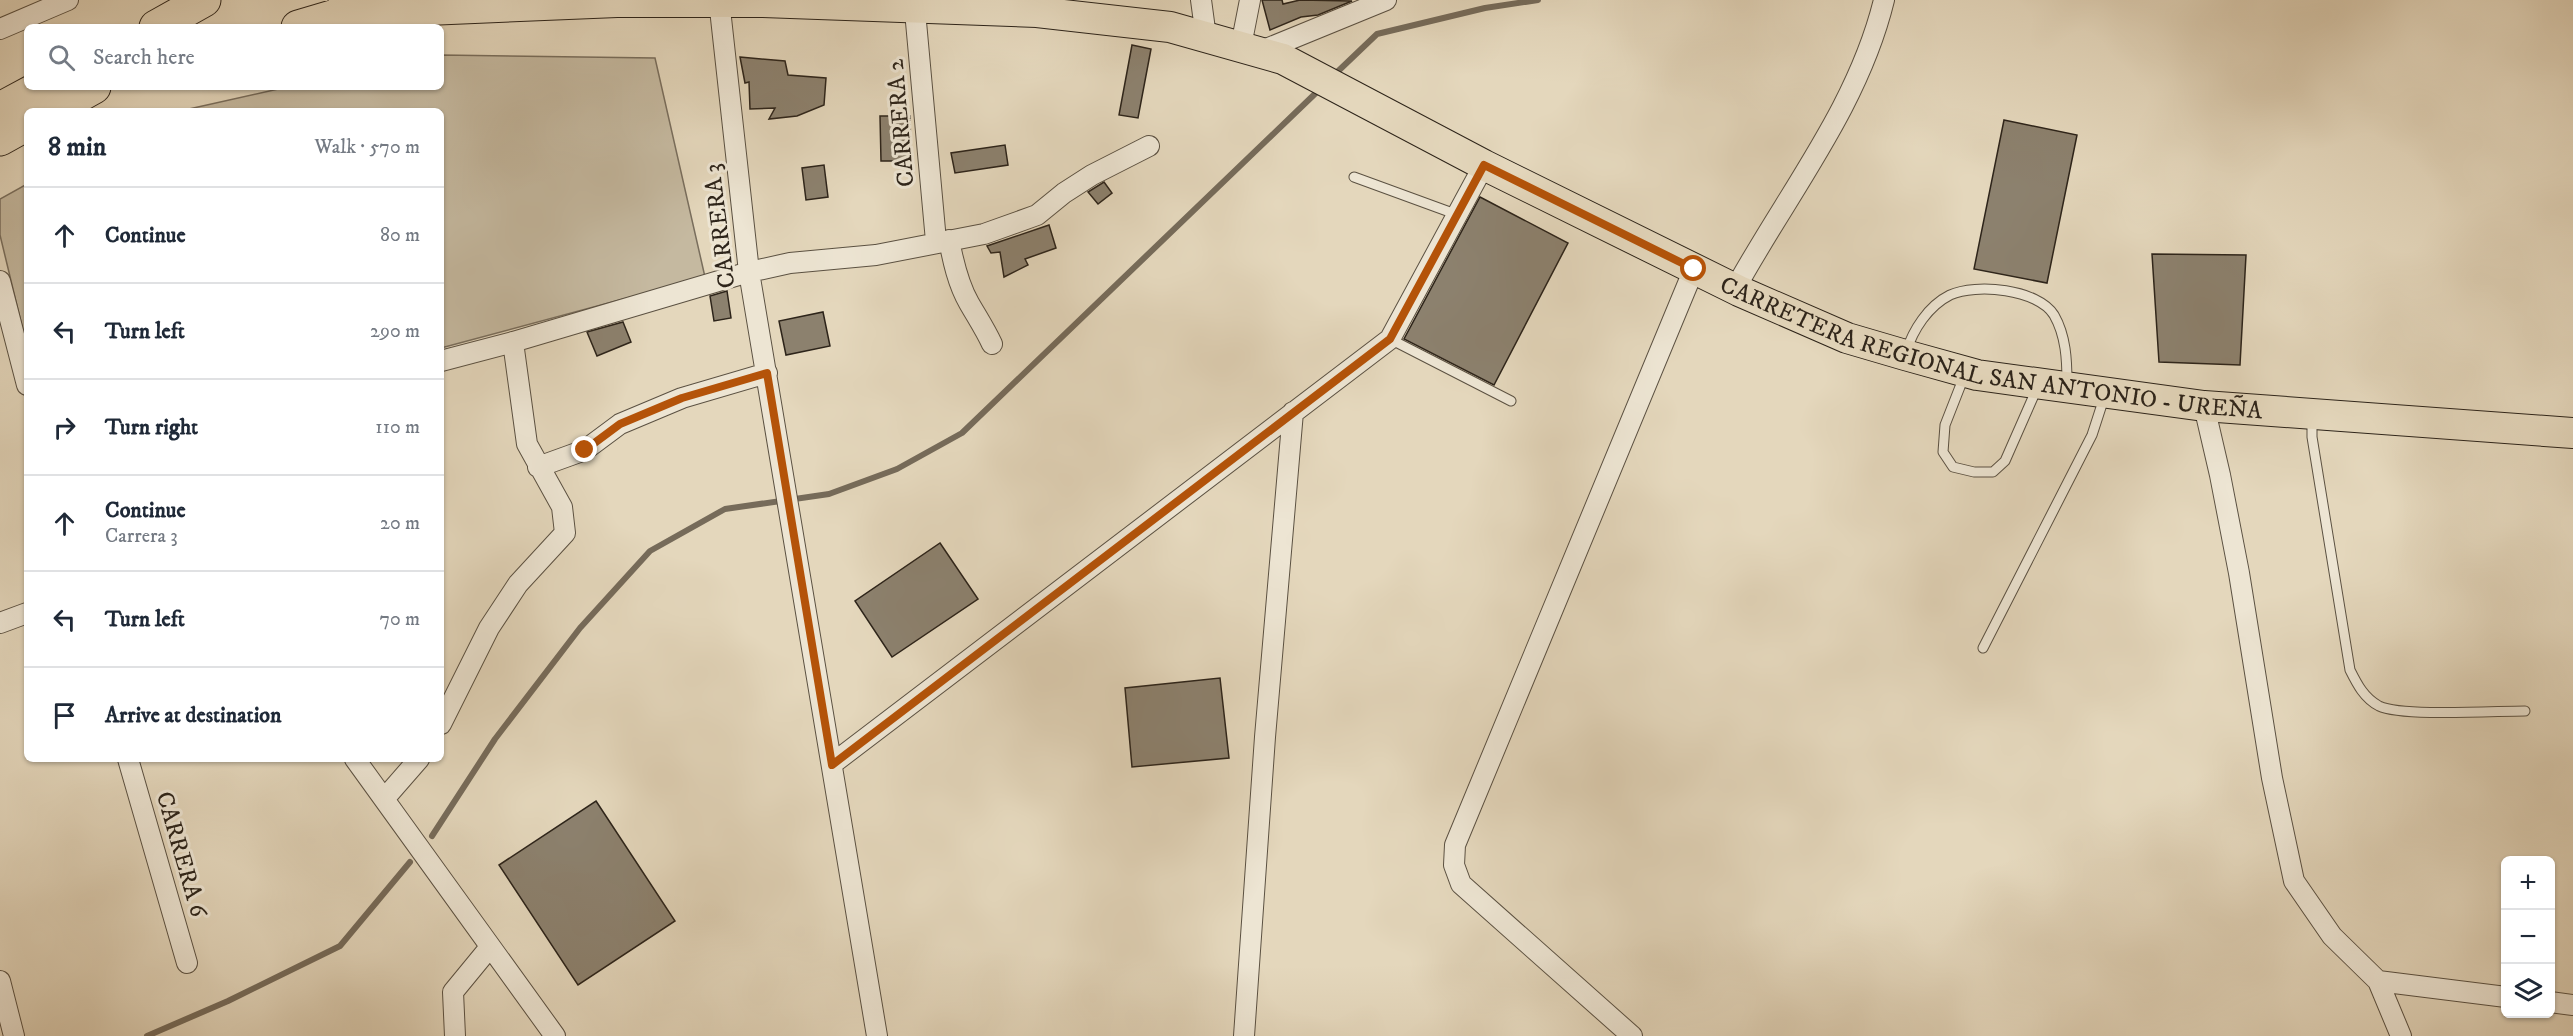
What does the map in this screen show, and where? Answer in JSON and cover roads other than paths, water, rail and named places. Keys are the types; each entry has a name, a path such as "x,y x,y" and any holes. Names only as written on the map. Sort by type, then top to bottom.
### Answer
{"highway":[{"path":"305,24 352,5 381,16 405,16 435,5"},
{"path":"6,128 38,90"},
{"path":"56,108 89,90"}],"main road":[{"name":"CARRETERA REGIONAL SAN ANTONIO - UREÑA","path":"435,5 613,1 914,3 1107,18 1170,27 1261,52 1735,289 1847,338 1905,355 1966,372 2204,406 2312,416 2573,433"}],"street":[{"path":"0,29 68,0"},
{"path":"1201,0 1206,37"},
{"path":"1250,0 1261,52 1386,0"},
{"path":"1735,289 1846,104 1877,28 1884,0"},
{"name":"CARRERA 3","path":"719,1 748,272 767,373 877,1036"},
{"name":"CARRERA 2","path":"914,3 943,241 968,301 985,326 992,344"},
{"path":"444,360 748,272 790,263 876,255 984,234 1037,215 1064,193 1092,175 1149,146"},
{"path":"832,765 1390,339 1484,165"},
{"path":"1632,1036 1461,884 1454,865 1455,845 1694,269"},
{"path":"0,281 24,373"},
{"path":"444,718 489,628 518,584 565,533 562,507 526,444 513,342"},
{"path":"538,468 585,450 620,424 682,398 767,373"},
{"path":"2204,406 2230,529 2272,778 2294,881 2332,936 2378,981 2401,1036"},
{"path":"1244,1036 1265,737 1293,412"},
{"path":"0,623 24,614"},
{"name":"CARRERA 6","path":"129,762 187,963"},
{"path":"357,762 555,1036"},
{"path":"385,798 416,762"},
{"path":"455,1036 453,992 490,947"},
{"path":"0,981 8,1026"},
{"path":"2378,981 2501,996"},
{"path":"2555,1003 2573,1005"}],"lane":[{"path":"1354,177 1458,215"},
{"path":"1905,355 1912,334 1928,312 1950,295 1975,290 2000,290 2034,298 2053,313 2063,336 2053,386 2005,461 1993,472 1974,472 1953,467 1943,452 1945,424 1966,372"},
{"path":"1390,339 1511,401"},
{"path":"1983,648 2092,435 2106,393"},
{"path":"2312,416 2312,437 2350,670 2362,692 2380,706 2405,711 2525,711"}],"waterway":[{"path":"1333,76 1377,34 1485,8 1538,0"},
{"path":"432,836 495,739 580,628 650,551 725,509 829,494 897,469 962,433 1320,89"},
{"path":"147,1036 228,1001 340,946 410,862"}]}
